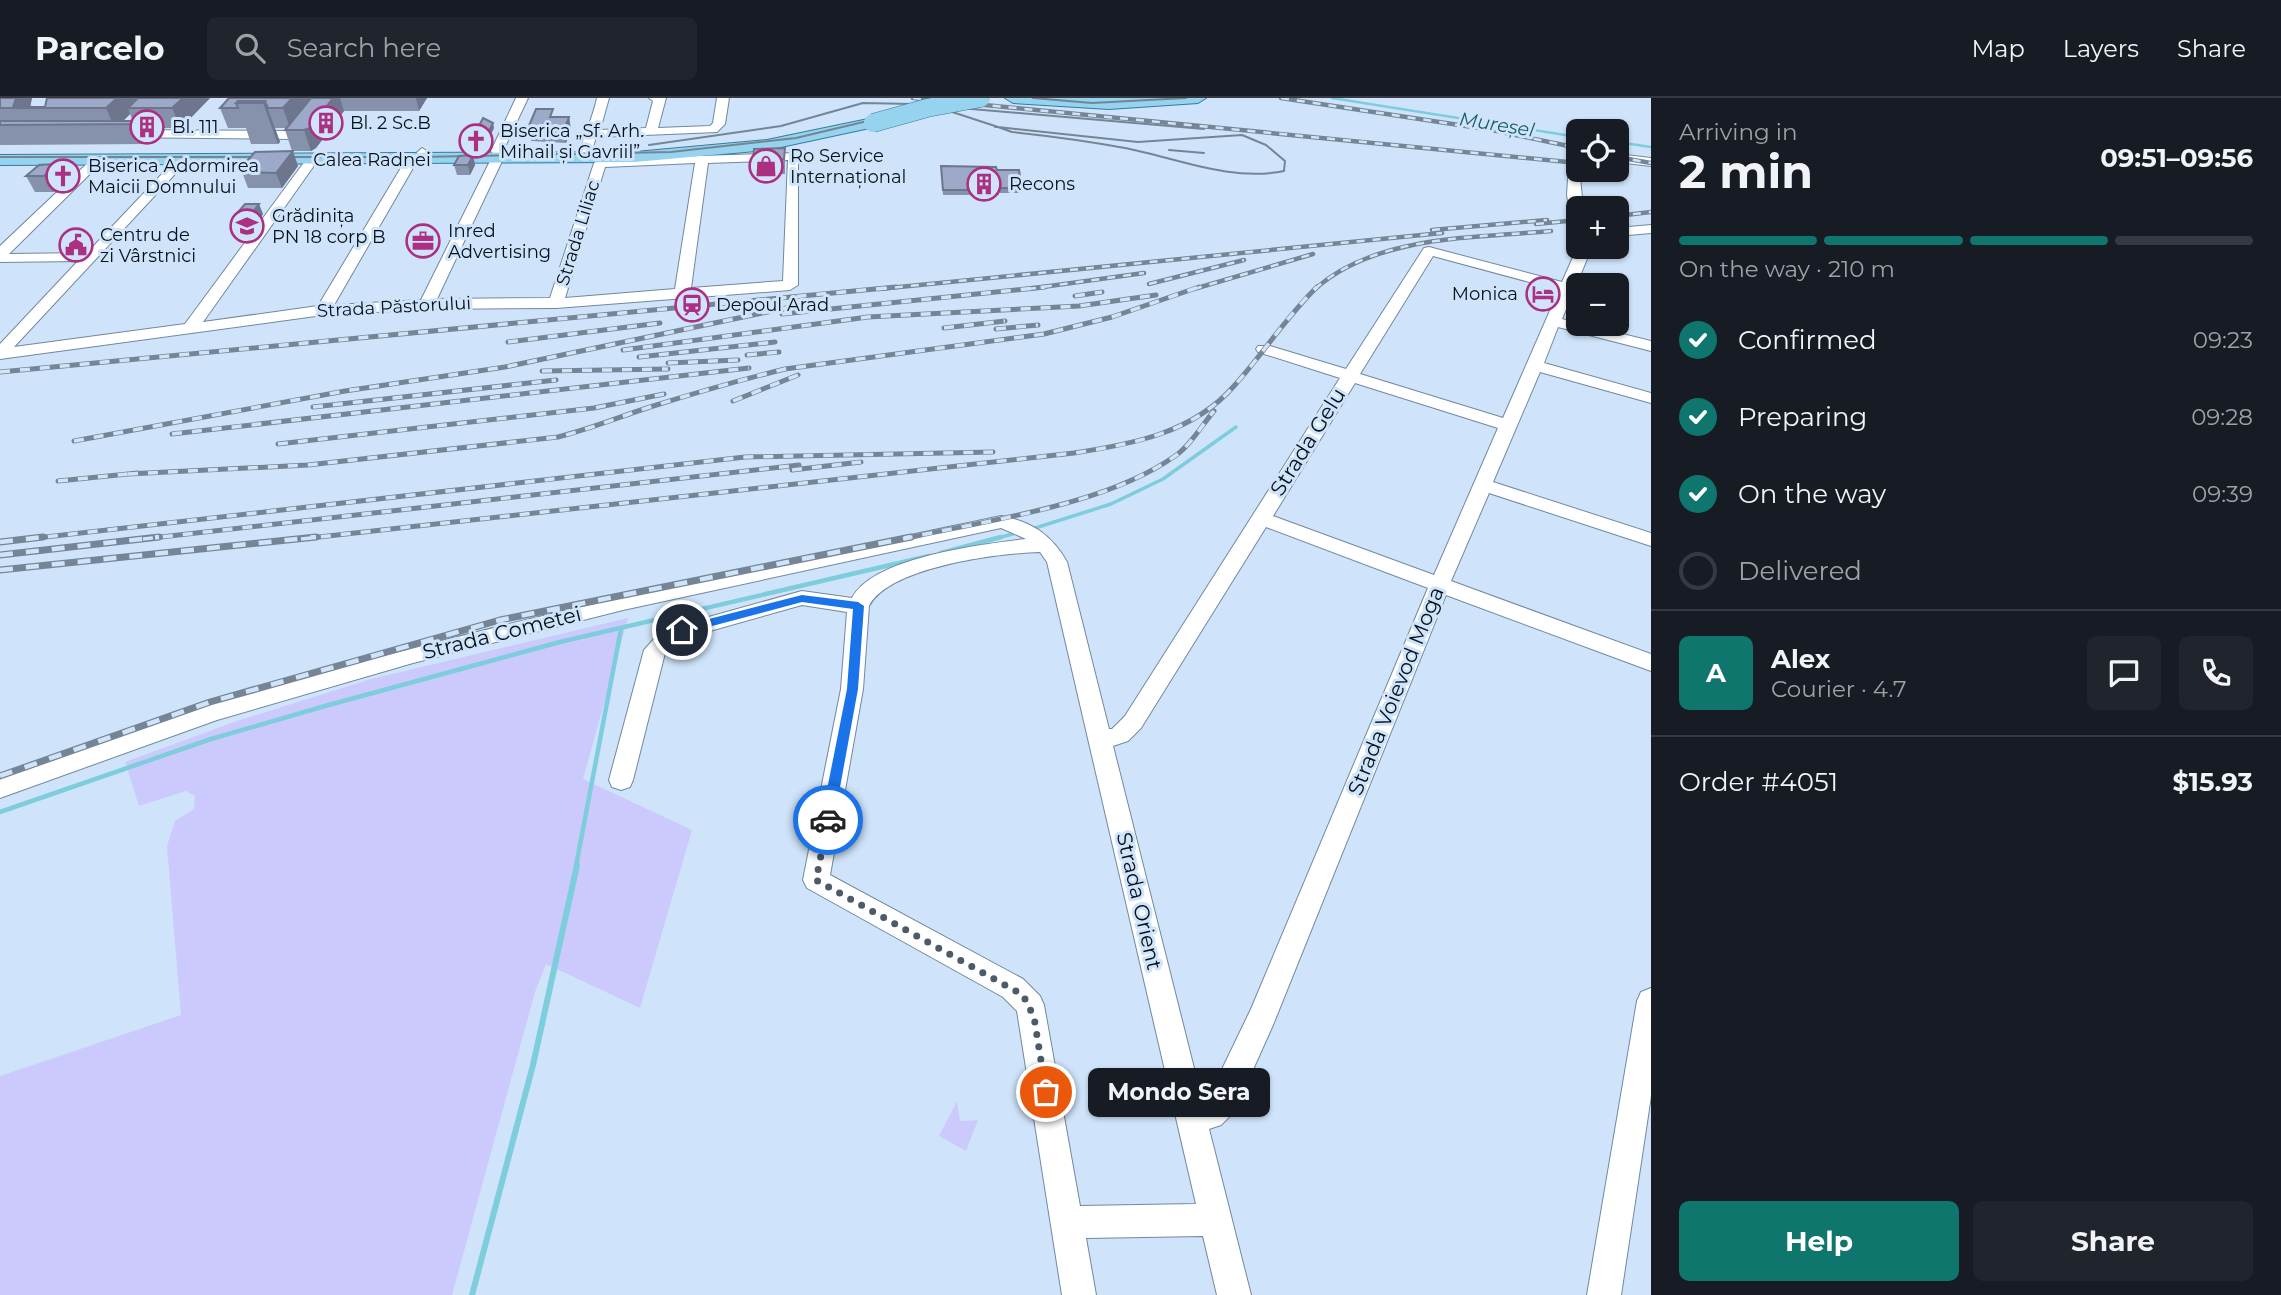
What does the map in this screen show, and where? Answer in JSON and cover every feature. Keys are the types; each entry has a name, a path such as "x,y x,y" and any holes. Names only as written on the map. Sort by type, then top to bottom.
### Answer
{"main road":[{"path":"867,121 937,98"},
{"path":"822,131 981,98"},
{"path":"1013,98 1093,104 1199,98"},
{"name":"Calea Radnei","path":"497,155 699,146 822,131"},
{"name":"Calea Radnei","path":"0,160 312,160 692,153 822,131"},
{"name":"Calea Radnei","path":"0,153 282,151 419,156"}],"street":[{"path":"427,304 522,98"},
{"path":"586,151 591,134 597,126 603,98"},
{"path":"651,132 660,98 656,98"},
{"path":"591,134 706,130 718,127 723,98"},
{"path":"138,117 114,134 297,131 282,151"},
{"path":"323,310 408,166 419,156"},
{"name":"Strada Păstorului","path":"0,354 323,310 427,304 556,303 790,285 794,156 702,161"},
{"path":"1629,159 1651,162"},
{"path":"0,256 98,160"},
{"path":"0,354 182,160"},
{"path":"191,327 312,160"},
{"path":"682,295 702,161"},
{"name":"Strada Liliac","path":"556,303 600,163 702,161"},
{"path":"1629,231 1651,229"},
{"name":"Strada Gelu","path":"1102,741 1125,732 1133,722 1429,251 1566,287"},
{"path":"0,256 91,257"},
{"name":"Strada Voievod Moga","path":"1191,1118 1210,1114 1217,1108 1229,1089 1263,1015 1506,425 1566,292"},
{"path":"1553,321 1651,346"},
{"path":"1264,349 1506,425"},
{"path":"1534,365 1651,397"},
{"path":"1482,484 1651,540"},
{"path":"1260,518 1651,663"},
{"name":"Strada Cometei","path":"0,789 211,713 522,627 1000,522 1016,525 1041,542"},
{"path":"1041,542 916,567 888,578 866,591 858,606 852,689 816,880 1023,995 1034,1017 1079,1295"},
{"name":"Strada Orient","path":"1041,542 1057,562 1234,1295"},
{"path":"621,780 655,650 670,635 802,598 858,606"},
{"path":"1604,1295 1651,1001"},
{"path":"1067,1222 1214,1220"}],"shaded area":[{"path":"628,618 583,779 692,830 640,1008 546,964 535,992 452,1295 0,1295 0,1076 181,1015 167,846 175,821 194,809 195,796 186,791 139,806 125,762 234,722 371,679"},
{"path":"957,1101 960,1121 978,1120 966,1151 939,1136"}],"building":[{"path":"0,98 16,98 13,107 45,107 47,98 117,98 106,108 0,108"},
{"path":"138,98 183,98 172,108 128,108"},
{"path":"229,98 292,98 283,108 268,108 265,101 238,101 238,108 220,108"},
{"path":"311,98 333,98 310,128 285,130"},
{"path":"238,101 265,101 236,103"},
{"path":"536,109 553,109 550,117 569,117 564,130 528,128"},
{"path":"483,118 493,123 482,145 469,145"},
{"path":"0,121 141,121 139,124 0,125"},
{"path":"785,148 784,159 753,160 754,149"},
{"path":"293,151 276,173 242,172 252,161 247,161 255,152"},
{"path":"473,155 468,165 454,165 459,156"},
{"path":"57,164 44,176 26,176 39,165"},
{"name":"Recons","path":"941,166 1019,170 1022,188 943,190"},
{"path":"245,204 259,204 248,218 233,218"}],"waterway":[{"name":"Mureșel","path":"1332,98 1566,135"},
{"name":"Mureșel","path":"1629,144 1651,147"},
{"path":"1032,529 1111,504 1163,479 1236,427"},
{"path":"994,539 1020,532"},
{"path":"941,553 1001,537"},
{"path":"0,812 211,739 325,706 560,642 929,556"},
{"path":"576,866 621,629"},
{"path":"472,1295 533,1065 577,865"}],"tram line":[{"path":"0,157 419,157 671,152 796,138 964,98"},
{"path":"1033,98 1092,103 1186,98"},
{"path":"649,145 781,126 863,103 913,104"},
{"path":"934,106 998,127"},
{"path":"960,108 1204,129"},
{"path":"998,127 1138,142 1242,135 1266,145 1285,161 1284,171 1264,174 1224,171 1125,148 1012,132 998,127"},
{"path":"1169,150 1204,153"}],"railway":[{"path":"913,98 1566,162"},
{"path":"1281,98 1492,130 1566,145"},
{"path":"1629,159 1651,163"},
{"path":"1629,215 1651,212"},
{"path":"1432,230 1547,220"},
{"path":"1536,224 1566,221"},
{"path":"1316,289 1339,271 1396,249 1459,238 1551,231"},
{"path":"879,289 1442,233"},
{"path":"1194,289 1313,254"},
{"path":"1149,284 1244,260"},
{"path":"1035,288 1144,273"},
{"path":"0,372 896,287"},
{"path":"1035,288 1045,287"},
{"path":"128,474 308,465 558,437 650,407 785,369 1044,334 1112,317 1199,287"},
{"path":"782,314 1035,288"},
{"path":"1028,289 1035,288"},
{"path":"301,539 1074,453 1140,440 1181,425 1218,402 1245,374 1316,289"},
{"path":"1075,296 1102,292"},
{"path":"623,350 868,317 1079,306 1156,295"},
{"path":"74,441 345,391 505,367 791,307"},
{"path":"944,328 1005,321"},
{"path":"508,342 660,323"},
{"path":"996,329 1038,325"},
{"path":"639,357 775,342"},
{"path":"747,355 779,352"},
{"path":"668,363 738,360"},
{"path":"172,434 749,368"},
{"path":"542,371 668,369"},
{"path":"733,401 798,375"},
{"path":"313,407 556,380"},
{"path":"278,444 594,408 664,394"},
{"path":"903,539 1044,509 1114,487 1175,456 1191,441 1214,411"},
{"path":"28,539 745,457 993,452"},
{"path":"792,470 861,462"},
{"path":"143,539 799,465"},
{"path":"128,474 138,473"},
{"path":"58,481 128,474"},
{"path":"0,542 43,537"},
{"path":"0,555 159,537"},
{"path":"0,570 316,537"},
{"path":"0,776 210,702 500,620 911,537"}],"way so far":[{"path":"828,820 816,880 1023,995 1034,1017 1046,1092"}],"place":[{"name":"Bl. 2 Sc.B","path":"326,123"},
{"name":"Bl. 111","path":"147,127"},
{"name":"Biserica „Sf. Arh. Mihail și Gavriil”","path":"476,141"},
{"name":"Ro Service Internațional","path":"766,166"},
{"name":"Biserica Adormirea Maicii Domnului","path":"63,176"},
{"name":"Recons","path":"984,184"},
{"name":"Grădinița PN 18 corp B","path":"247,226"},
{"name":"Inred Advertising","path":"423,241"},
{"name":"Centru de zi Vârstnici","path":"76,245"},
{"name":"Monica","path":"1543,294"},
{"name":"Depoul Arad","path":"692,305"},
{"name":"Mondo Sera","path":"1046,1092"}],"route":[{"path":"682,630 802,598 858,606 852,689 828,820"}]}
